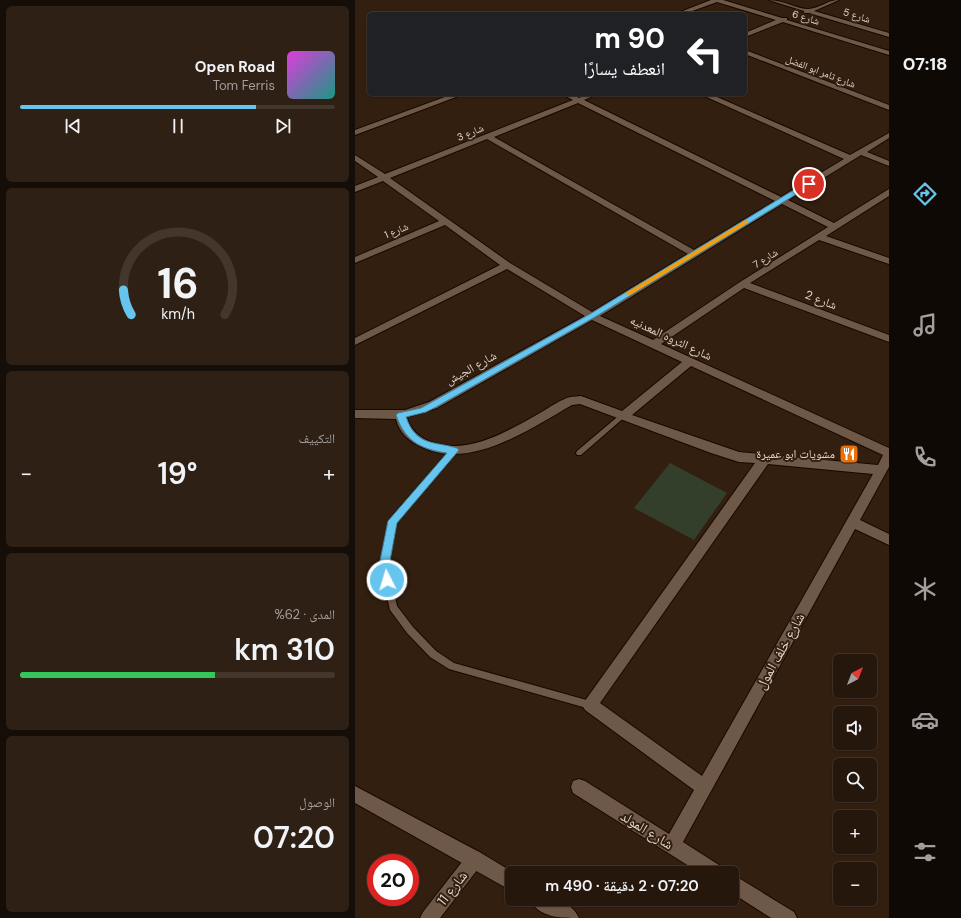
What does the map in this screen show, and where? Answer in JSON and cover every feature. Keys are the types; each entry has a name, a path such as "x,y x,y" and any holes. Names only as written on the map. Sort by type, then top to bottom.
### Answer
{"street":[{"path":"684,12 717,0"},
{"name":"شارع 6","path":"717,0 889,53"},
{"name":"شارع 5","path":"772,0 889,35"},
{"path":"747,34 837,0"},
{"name":"شارع تامر ابو الفضل","path":"747,53 889,108"},
{"path":"355,133 455,96"},
{"path":"570,96 835,227"},
{"name":"شارع 3","path":"355,189 589,96"},
{"path":"708,96 849,158"},
{"name":"شارع الجيش","path":"355,414 401,415 423,410 433,405 592,316 693,253 783,201 849,158 889,135"},
{"path":"487,136 693,253"},
{"path":"860,152 889,164"},
{"name":"شارع الثروه المعدنيه","path":"355,156 507,265 592,316 889,454"},
{"name":"شارع 7","path":"654,344 743,284 820,237 889,192"},
{"path":"879,199 889,202"},
{"name":"شارع 1","path":"355,260 446,221"},
{"path":"820,237 889,261"},
{"path":"355,342 507,265"},
{"name":"شارع 2","path":"743,284 889,339"},
{"path":"624,415 690,361"},
{"path":"401,415 405,429 417,440 434,448 454,450 475,448 495,440 576,400 588,401 715,450 739,457 881,470"},
{"name":"شارع خلف المول","path":"672,845 889,454"},
{"path":"704,787 591,705 763,460"},
{"path":"852,522 889,540"},
{"name":"شارع المولد","path":"579,787 705,866"},
{"path":"355,794 475,859 505,878"},
{"name":"شارع 11","path":"429,918 475,859"},
{"path":"739,887 788,918"},
{"path":"550,906 570,918"}],"lane":[{"path":"579,453 624,415"},
{"path":"454,450 393,521 384,566 393,607 414,635 433,654 452,666 591,705"}],"green space":[{"path":"670,463 727,493 694,540 634,508"}],"slow traffic":[{"path":"627,294 746,222"}],"place":[{"name":"مشويات ابو عميرة","path":"849,454"}],"route":[{"path":"387,580 384,566 393,521 454,450 434,448 417,440 405,429 401,415 411,414 433,405 592,316 693,253 783,201 809,184"}]}
